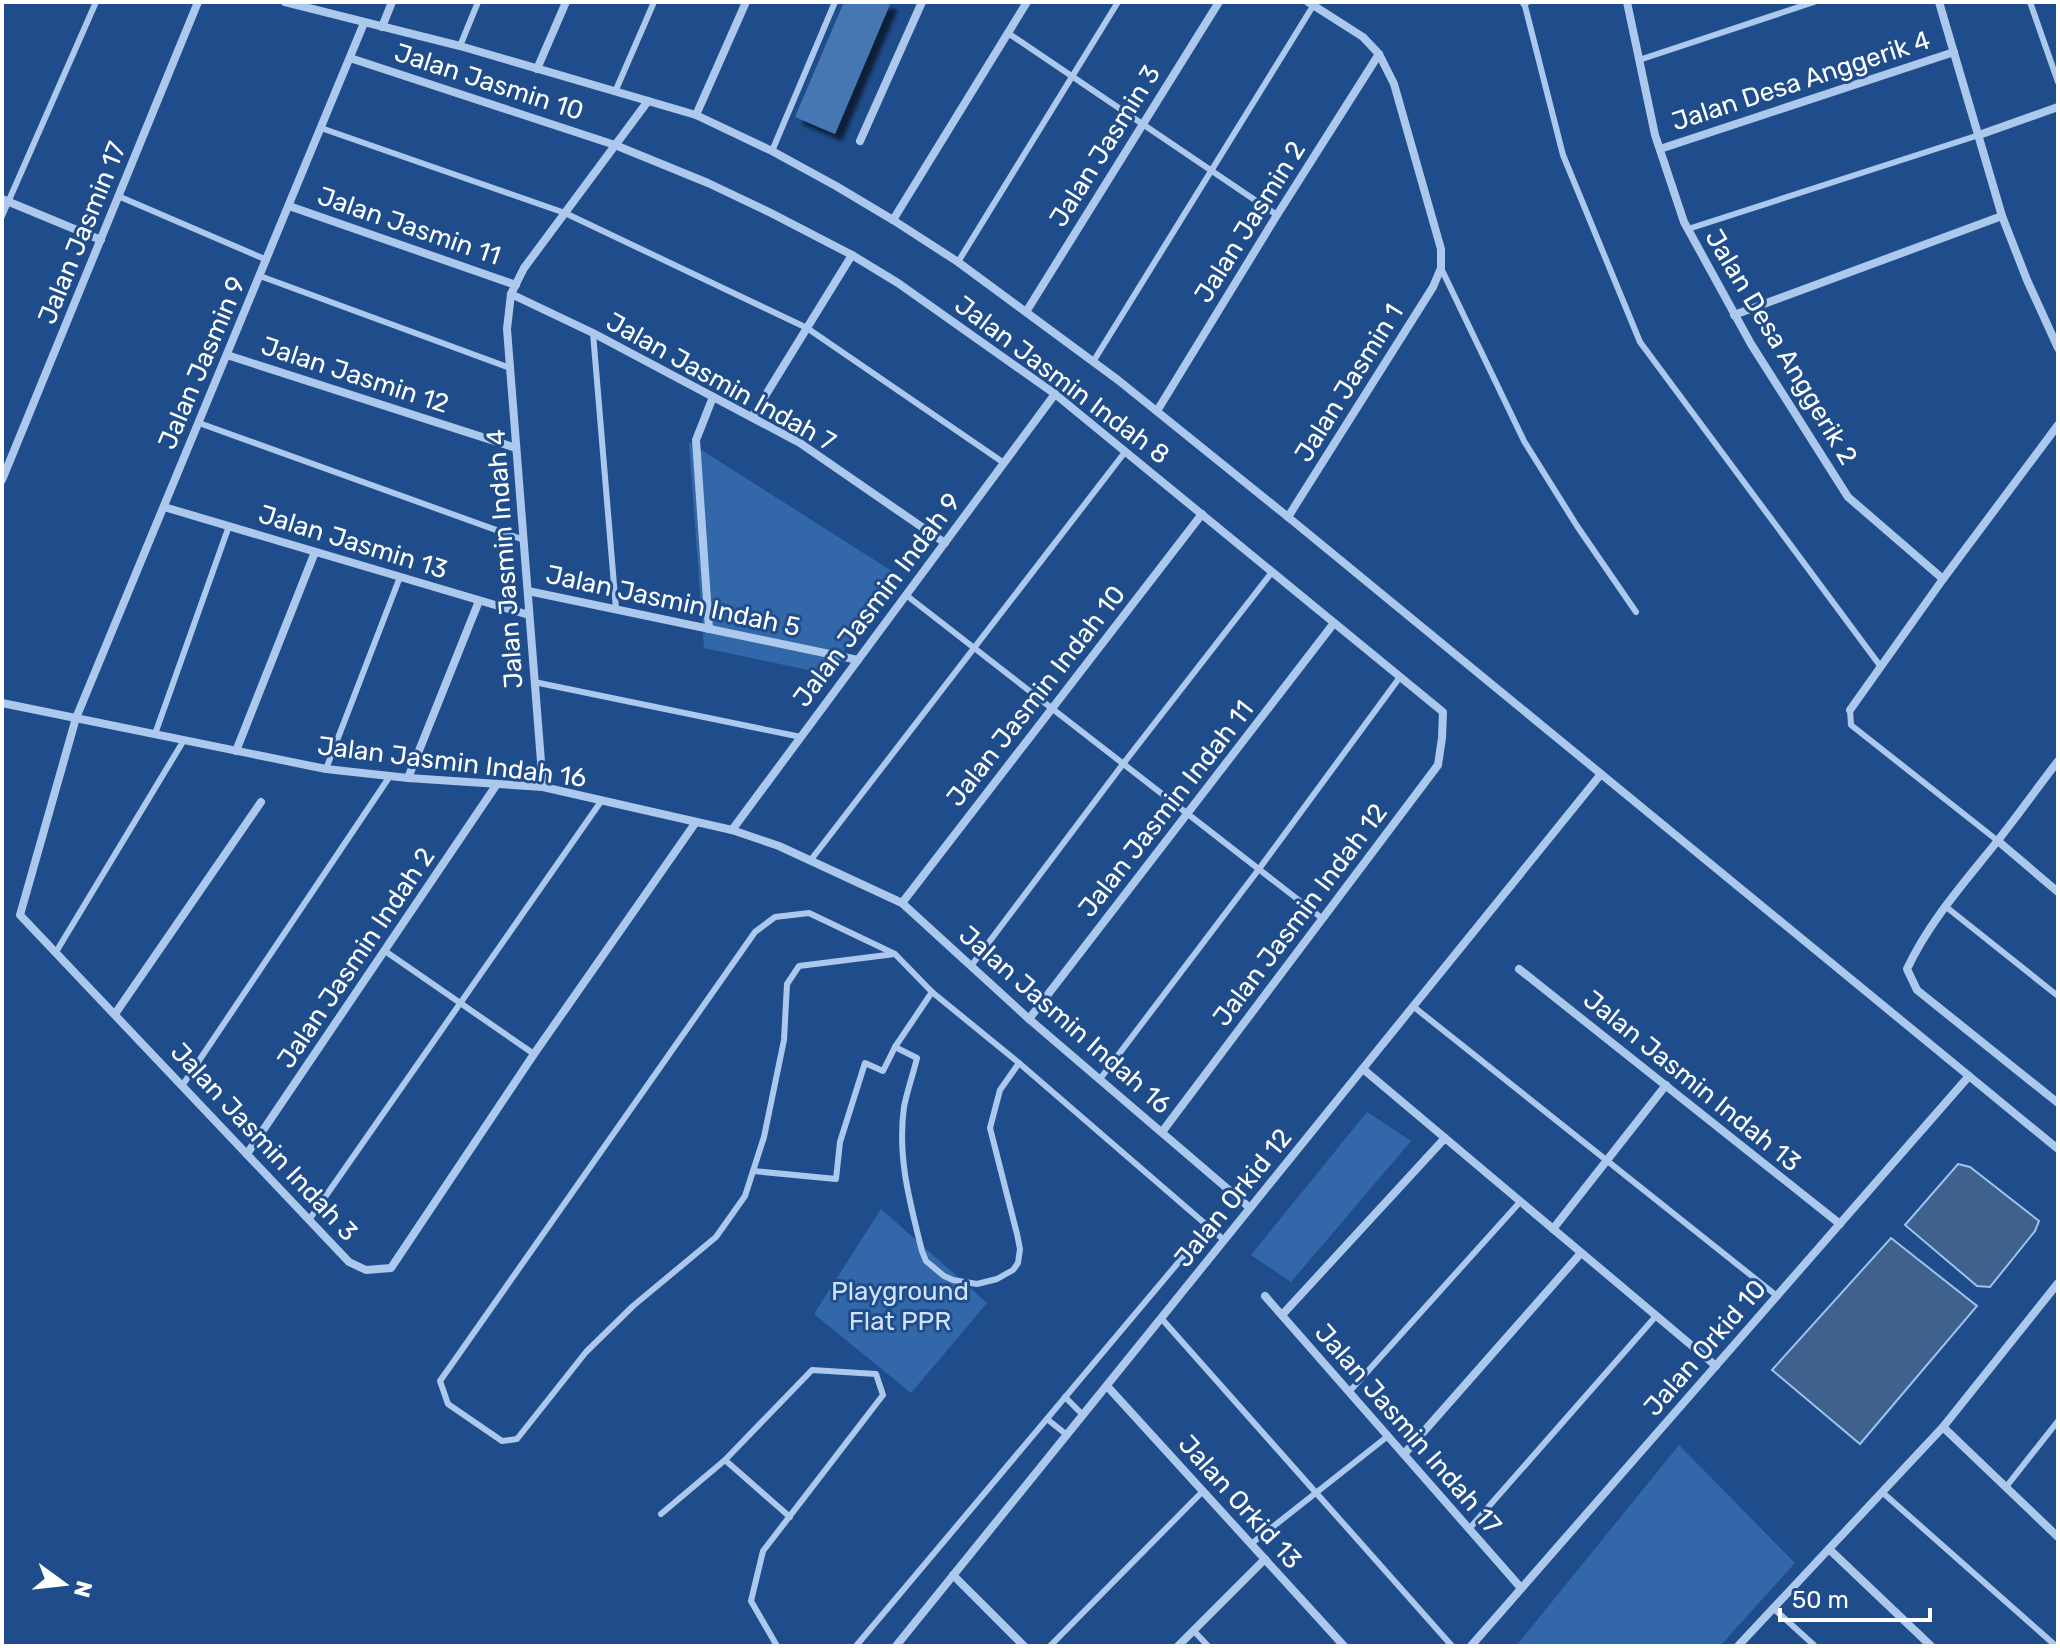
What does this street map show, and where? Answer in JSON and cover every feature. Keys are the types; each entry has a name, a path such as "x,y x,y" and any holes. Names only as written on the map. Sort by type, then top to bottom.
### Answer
{"street":[{"name":"Jalan Jasmin 17","path":"2,480 4,468 198,2"},
{"path":"285,2 460,46 696,115 836,186 958,262 1157,411 2058,1149"},
{"path":"382,27 392,2"},
{"path":"537,69 566,2"},
{"path":"696,115 746,2"},
{"path":"860,141 922,2"},
{"path":"893,220 1027,2"},
{"name":"Jalan Jasmin 3","path":"1026,312 1219,2"},
{"name":"Jalan Desa Anggerik 2","path":"1627,2 1655,135 1688,229 1734,315 1848,497 1943,579"},
{"path":"1939,2 2002,216 2058,348"},
{"path":"1310,4 1363,37 1379,54 1394,84 1441,249 1441,268"},
{"name":"Jalan Jasmin 9","path":"76,718 364,23"},
{"name":"Jalan Desa Anggerik 4","path":"1660,149 1954,52"},
{"name":"Jalan Jasmin 2","path":"1157,411 1379,54"},
{"name":"Jalan Jasmin 10","path":"350,58 615,145"},
{"path":"514,289 524,268 648,101"},
{"path":"1979,135 2058,107"},
{"name":"Jalan Jasmin Indah 8","path":"615,145 771,213 898,283 1055,394 1443,712"},
{"path":"5,200 101,240"},
{"name":"Jalan Jasmin 11","path":"289,206 514,289"},
{"path":"1734,315 2002,216"},
{"path":"752,417 852,255"},
{"name":"Jalan Jasmin 1","path":"1288,517 1433,287 1441,268"},
{"name":"Jalan Jasmin Indah 4","path":"514,289 507,329 543,787"},
{"name":"Jalan Jasmin Indah 7","path":"514,289 800,443 945,543"},
{"name":"Jalan Jasmin 12","path":"227,355 516,448"},
{"name":"Jalan Jasmin Indah 9","path":"732,830 1055,394"},
{"path":"709,629 696,440 713,397"},
{"path":"1850,710 2058,425"},
{"name":"Jalan Jasmin 13","path":"164,507 529,615"},
{"name":"Jalan Jasmin Indah 10","path":"902,903 1202,514"},
{"path":"236,751 315,552"},
{"name":"Jalan Jasmin Indah 5","path":"528,591 858,660"},
{"path":"408,778 479,601"},
{"name":"Jalan Jasmin Indah 11","path":"1029,1019 1334,623"},
{"name":"Jalan Jasmin Indah 16","path":"2,703 326,769 543,787 732,830 779,846 902,903 1029,1019 1250,1208"},
{"name":"Jalan Jasmin Indah 12","path":"1162,1132 1438,765 1443,712"},
{"name":"Jalan Jasmin Indah 3","path":"76,718 20,915 349,1262 366,1270 391,1268 534,1054 696,822"},
{"path":"2058,761 1945,906 1918,945 1907,969 1917,990 2058,1103"},
{"name":"Jalan Orkid 12","path":"896,1646 1601,774"},
{"name":"Jalan Jasmin Indah 2","path":"247,1154 497,784"},
{"path":"115,1014 261,802"},
{"path":"1998,841 2058,892"},
{"name":"Jalan Jasmin Indah 13","path":"1519,969 1840,1224"},
{"path":"1363,1069 1716,1366"},
{"name":"Jalan Orkid 10","path":"1471,1646 1969,1076"},
{"path":"1553,1229 1666,1085"},
{"path":"1282,1315 1445,1138"},
{"path":"1404,1454 1581,1253"},
{"path":"1738,1646 1943,1427 2058,1283"},
{"name":"Jalan Jasmin Indah 17","path":"1265,1296 1521,1588"},
{"name":"Jalan Orkid 13","path":"1107,1386 1344,1646"},
{"path":"1943,1427 2058,1537"},
{"path":"1829,1549 1931,1646"},
{"path":"1178,1646 1265,1559"},
{"path":"953,1575 1024,1646"}],"lane":[{"path":"2,216 5,200 96,2"},
{"path":"460,46 478,2"},
{"path":"615,92 654,2"},
{"path":"772,151 835,2"},
{"path":"958,262 1118,2"},
{"path":"1525,2 1563,155 1640,342 1881,667"},
{"path":"1639,60 1814,2"},
{"path":"2030,2 2058,82"},
{"path":"1093,362 1310,4"},
{"path":"1008,33 1277,215"},
{"path":"321,128 565,213 807,328 1004,463"},
{"path":"1688,229 1979,135"},
{"path":"118,196 267,260"},
{"path":"1441,268 1524,441 1636,612"},
{"path":"260,276 510,368"},
{"path":"593,333 616,609"},
{"path":"199,423 524,540"},
{"path":"810,861 1125,452"},
{"path":"155,734 229,526"},
{"path":"971,966 1272,572"},
{"path":"326,769 400,577"},
{"path":"906,595 1323,919"},
{"path":"1100,1079 1400,677"},
{"path":"534,682 801,737"},
{"path":"1850,710 1851,725 1998,841"},
{"path":"56,952 184,740"},
{"path":"182,1086 390,776"},
{"path":"309,1220 602,800"},
{"path":"1945,906 2058,996"},
{"path":"895,954 799,966 787,984 784,1040 764,1137 745,1196 716,1237 633,1306 586,1352 517,1439 502,1441 448,1404 440,1381 755,932 775,917 809,913 895,954 932,992 1224,1240"},
{"path":"385,951 534,1054"},
{"path":"753,1171 836,1179 840,1142 865,1063 883,1071 895,1047 932,992"},
{"path":"1414,1007 1777,1296"},
{"path":"895,1047 917,1058 904,1107 903,1172 922,1251 926,1261 944,1276 977,1284 997,1279 1013,1270 1020,1257 990,1128 1000,1090 1019,1063"},
{"path":"1349,1392 1520,1202"},
{"path":"856,1646 1209,1226"},
{"path":"1469,1529 1656,1316"},
{"path":"1161,1318 1452,1646"},
{"path":"661,1514 725,1460 812,1370 876,1374 883,1395 763,1551 751,1601 777,1646"},
{"path":"1065,1397 1083,1415"},
{"path":"1047,1419 1067,1435"},
{"path":"2006,1487 2058,1421"},
{"path":"1251,1544 1388,1436"},
{"path":"725,1460 790,1517"},
{"path":"1050,1646 1203,1491"},
{"path":"1882,1492 2056,1646"},
{"path":"1773,1608 1815,1646"},
{"path":"1193,1630 1208,1646"}],"green space":[{"path":"689,442 898,575 827,674 704,648"},
{"path":"1367,1112 1411,1141 1291,1282 1251,1255"},
{"name":"Playground Flat PPR","path":"881,1209 987,1303 911,1393 814,1314"},
{"path":"1679,1445 1795,1563 1720,1646 1516,1646"}],"shaded area":[{"path":"1958,1164 1970,1167 2039,1221 2035,1231 1990,1287 1977,1286 1905,1225"},
{"path":"1891,1238 1977,1306 1860,1444 1772,1370"}],"building":[{"path":"844,2 891,2 835,134 795,117"}]}
